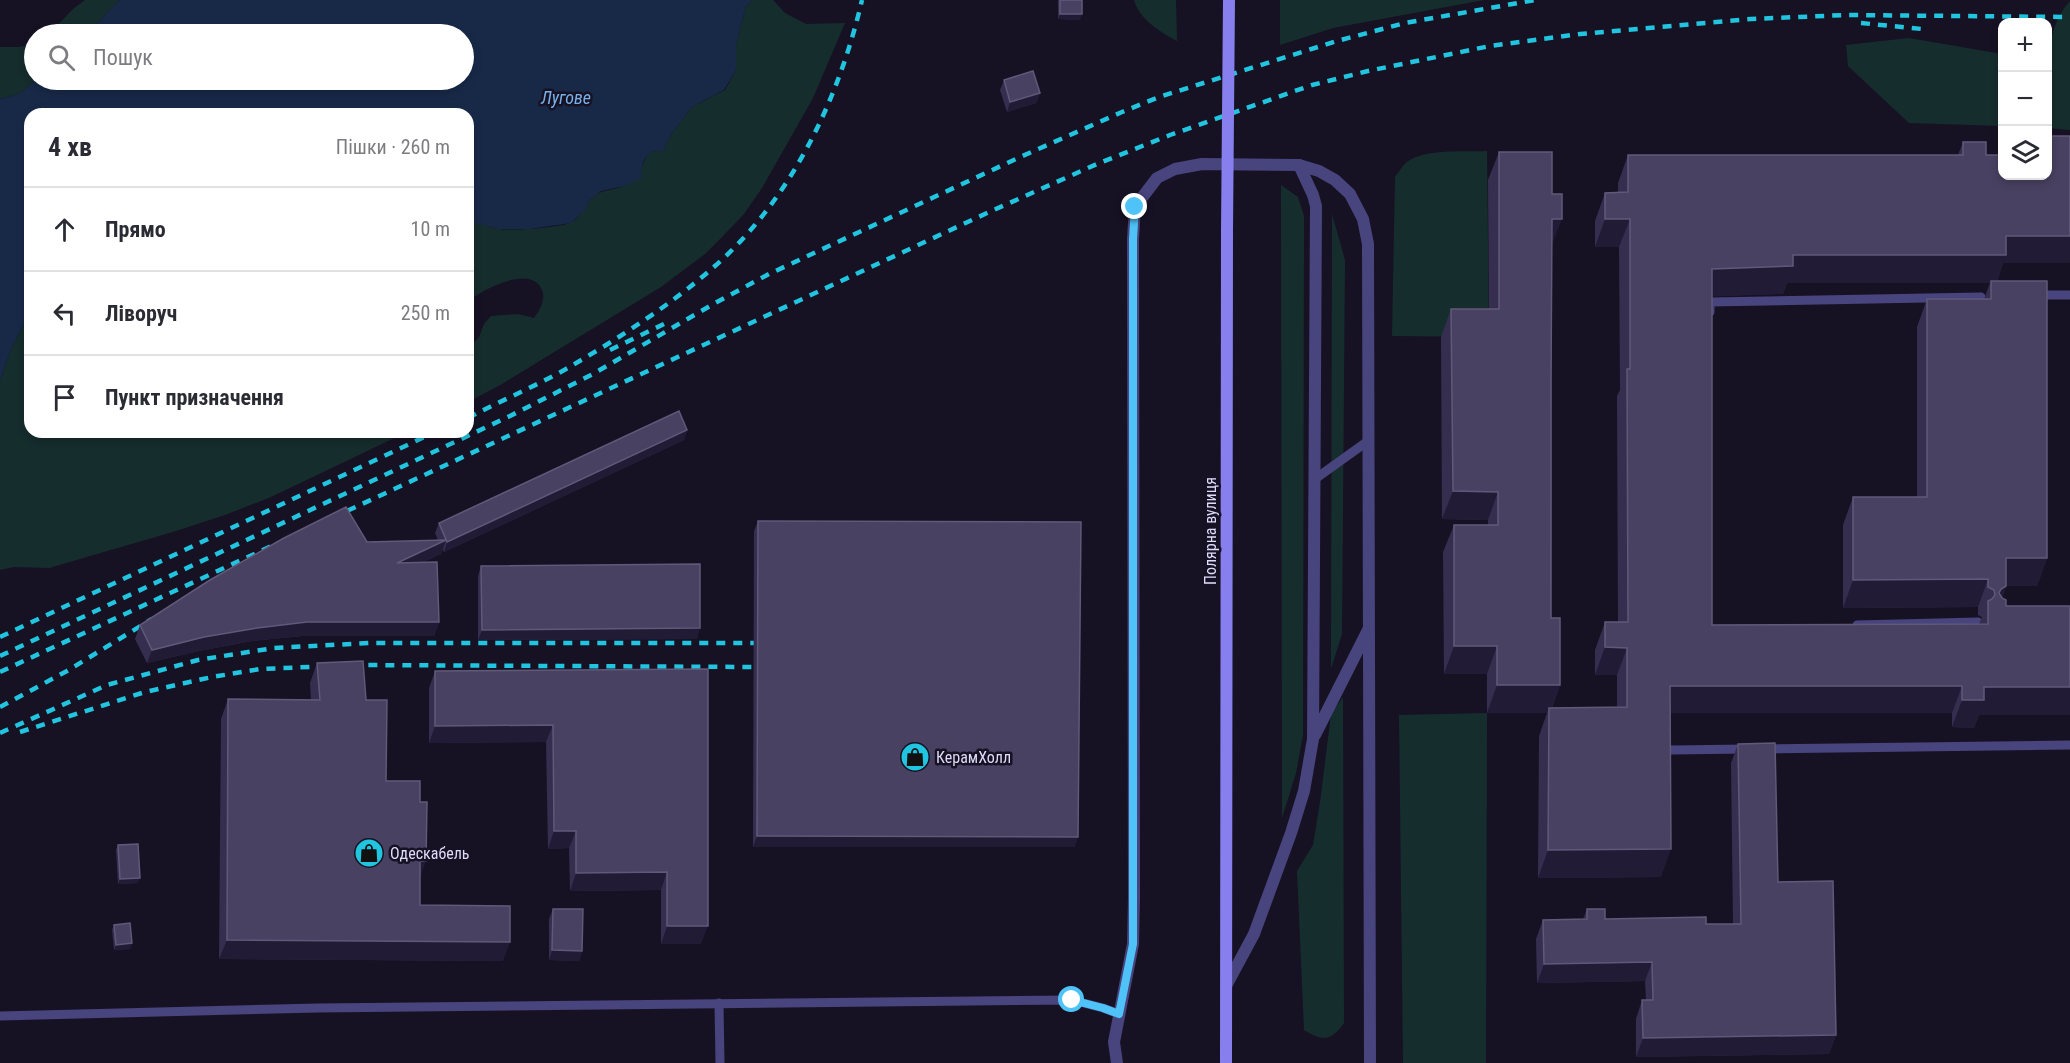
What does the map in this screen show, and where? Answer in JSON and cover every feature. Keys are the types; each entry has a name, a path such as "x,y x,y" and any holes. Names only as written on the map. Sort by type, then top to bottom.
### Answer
{"main road":[{"name":"Полярна вулиця","path":"1226,1063 1229,0"}],"street":[{"path":"1117,1063 1114,1042 1133,944 1134,898 1133,239 1135,207 1157,178 1175,169 1202,164 1299,165 1318,171 1335,180 1350,194 1363,219 1368,244 1370,1063"},
{"path":"1226,986 1254,934 1286,848 1305,791 1313,739 1316,206 1299,165"},
{"path":"1313,739 1369,627"}],"lane":[{"path":"2028,295 2070,295"},
{"path":"1710,326 1710,303 1981,297"},
{"path":"1315,479 1368,441"},
{"path":"1850,625 1978,622"},
{"path":"1671,750 2070,745"},
{"path":"0,1016 318,1008 1072,1000 1119,1014"},
{"path":"719,1003 720,1063"}],"green space":[{"path":"85,0 120,0 98,24 59,24"},
{"path":"753,0 773,0 785,13 806,24 845,23 813,98 762,188 744,214 705,254 661,287 474,399 474,342 484,324 491,316 518,314 534,318 543,300 543,292 535,282 516,279 494,286 474,297 474,222 505,230 566,224 578,217 596,195 629,182 640,171 650,153 663,151 672,133 692,107 725,90 736,70 736,44 746,6"},
{"path":"1134,0 1176,0 1177,41 1145,19"},
{"path":"1280,0 1484,0 1333,28 1280,45"},
{"path":"2070,1 2070,130 2052,128 2052,36 2061,14"},
{"path":"1909,38 1998,53 1998,126 1909,123 1848,66 1846,45"},
{"path":"24,46 24,90 19,94 0,99 0,47"},
{"path":"1487,151 1489,337 1392,336 1395,177 1407,162 1424,155"},
{"path":"1281,185 1298,197 1304,216 1303,735 1296,773 1282,818"},
{"path":"1332,214 1345,260 1342,634 1331,669"},
{"path":"24,324 24,438 394,438 271,497 225,515 49,568 14,567 0,570 0,381 11,349"},
{"path":"1343,697 1344,1023 1335,1034 1321,1038 1304,1030 1297,871 1313,845 1331,714"},
{"path":"1487,713 1486,1063 1403,1063 1399,715"}],"water":[{"name":"Лугове","path":"120,0 753,0 746,6 736,44 736,70 724,90 692,107 672,133 663,151 652,152 645,158 642,178 625,186 601,191 590,200 584,211 571,223 530,229 498,229 474,223 474,108 24,108 24,324 11,349 0,381 0,99 19,94 24,90 474,90 474,24 98,24"}],"building":[{"path":"1060,0 1082,0 1082,14 1060,14"},
{"path":"1033,71 1040,93 1010,102 1004,80"},
{"path":"2052,136 2070,136 2070,236 2006,236 2006,255 1793,255 1793,266 1712,269 1712,625 1988,624 1988,601 1995,595 1994,590 1988,587 1988,579 1853,580 1853,497 1927,497 1927,299 1991,299 1991,281 2047,281 2047,558 2006,558 2006,586 1999,593 2006,600 2006,606 2070,606 2070,687 1984,687 1984,700 1962,700 1962,686 1670,686 1671,849 1548,850 1549,708 1627,707 1627,648 1605,647 1605,622 1628,622 1627,369 1630,369 1630,219 1605,219 1605,193 1628,192 1628,155 1963,155 1963,142 1986,142 1986,155 1998,155 1998,180 2052,180"},
{"path":"1499,152 1552,152 1552,194 1562,194 1562,219 1552,219 1551,380 1551,618 1560,618 1560,685 1497,685 1497,646 1454,646 1454,525 1498,525 1498,492 1453,491 1451,309 1499,309"},
{"path":"679,411 687,430 447,542 439,523"},
{"path":"346,507 367,542 446,540 397,563 437,562 439,622 307,622 204,637 152,650 140,625 210,580 284,538"},
{"name":"КерамХолл","path":"758,521 1081,522 1078,837 757,836"},
{"path":"700,564 700,628 482,630 481,566"},
{"path":"363,661 366,700 387,700 386,781 420,781 420,802 427,802 426,861 420,861 420,905 510,906 510,942 227,940 228,699 320,700 317,663"},
{"path":"708,669 708,926 667,926 667,872 576,873 576,831 554,831 553,725 435,726 435,671"},
{"path":"1775,743 1778,882 1833,881 1836,1035 1643,1038 1642,1000 1653,1000 1652,962 1544,964 1543,920 1587,919 1587,909 1605,909 1605,919 1706,917 1706,924 1741,924 1738,744"},
{"path":"138,844 140,878 120,879 118,845"},
{"path":"553,909 583,909 582,951 552,950"},
{"path":"130,923 132,943 116,945 114,925"}],"railway":[{"path":"474,415 554,376 624,334 698,280 742,239 767,210 809,145 840,74 862,0"},
{"path":"474,433 593,374 769,274 1122,112 1159,97 1337,41 1405,23 1535,0"},
{"path":"332,518 1097,164 1170,135 1312,85 1490,46 1580,34 1751,19 1846,15 2070,17"},
{"path":"1861,23 1922,29"},
{"path":"610,350 664,324"},
{"path":"0,637 422,438"},
{"path":"0,656 463,438"},
{"path":"0,672 278,543"},
{"path":"0,707 67,671 152,619"},
{"path":"0,733 107,685 198,660 274,648 369,643 755,643"},
{"path":"20,732 145,692 260,669 359,665 755,667"}],"place":[{"name":"КерамХолл","path":"915,757"},
{"name":"Одескабель","path":"369,853"}],"route":[{"path":"1072,1000 1119,1014 1133,944 1133,239 1135,207"}]}
